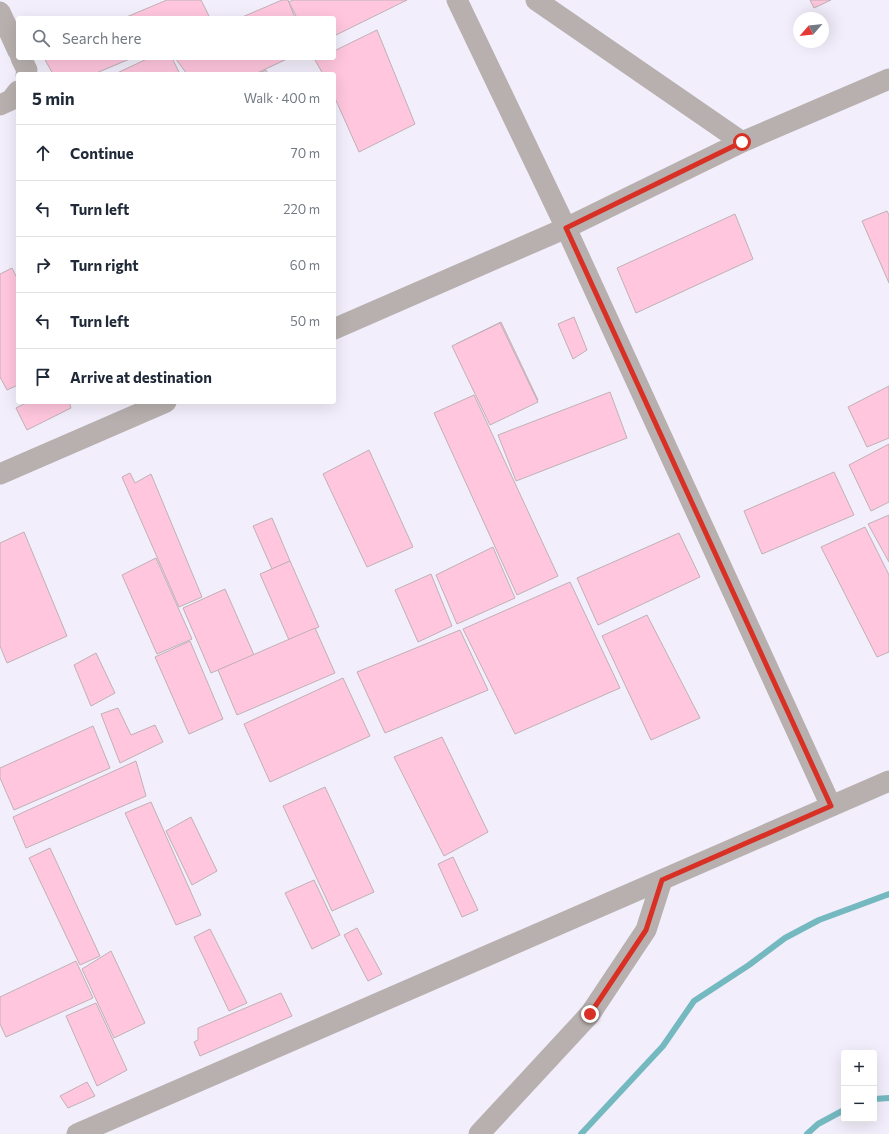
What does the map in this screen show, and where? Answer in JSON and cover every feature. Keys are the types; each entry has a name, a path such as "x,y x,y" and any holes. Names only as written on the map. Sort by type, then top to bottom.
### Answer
{"street":[{"path":"457,0 566,228 831,806"},
{"path":"536,0 742,142"},
{"path":"0,12 16,47"},
{"path":"22,60 26,72"},
{"path":"336,328 566,228 742,142 889,79"},
{"path":"0,105 11,100 16,94"},
{"path":"0,474 161,404"},
{"path":"77,1134 889,781"},
{"path":"479,1134 590,1014 646,930 662,880"}],"building":[{"path":"167,0 201,0 209,16 129,16"},
{"path":"282,0 288,0 294,16 245,16"},
{"path":"293,0 407,0 336,35 336,16 296,16 289,2"},
{"path":"810,0 831,0 814,8"},
{"path":"377,30 415,124 359,152 336,100 336,72 322,72 315,60 336,60 336,50"},
{"path":"45,60 127,60 99,72 52,72"},
{"path":"145,60 173,60 179,72 119,72"},
{"path":"176,60 285,60 259,72 186,72"},
{"path":"887,211 889,215 889,283 862,221"},
{"path":"735,214 753,259 636,313 617,268"},
{"path":"12,268 16,276 16,386 7,390 0,377 0,274"},
{"path":"574,317 587,350 573,359 558,324"},
{"path":"501,322 538,400 494,421 456,344"},
{"path":"500,323 538,402 490,425 452,346"},
{"path":"889,386 889,438 867,447 848,407"},
{"path":"610,392 627,438 516,481 498,435"},
{"path":"474,395 558,576 517,595 434,413"},
{"path":"24,404 70,404 71,408 27,430 16,408"},
{"path":"889,444 889,502 871,511 849,465"},
{"path":"369,450 413,547 367,567 323,474"},
{"path":"834,472 854,515 762,554 744,511"},
{"path":"130,473 135,483 151,474 202,597 179,607 122,477"},
{"path":"889,515 889,562 868,524"},
{"path":"272,518 290,561 272,569 253,526"},
{"path":"865,527 889,575 889,652 877,657 821,547"},
{"path":"24,532 67,636 7,663 0,646 0,543"},
{"path":"679,533 700,577 598,625 577,578"},
{"path":"493,547 515,598 457,624 436,575"},
{"path":"156,558 192,639 157,654 122,575"},
{"path":"290,561 319,627 289,640 260,574"},
{"path":"431,574 452,626 418,642 395,590"},
{"path":"570,582 620,688 515,734 463,629"},
{"path":"225,589 254,655 211,673 183,608"},
{"path":"647,615 700,718 651,740 602,636"},
{"path":"315,628 335,673 237,715 218,670"},
{"path":"460,630 488,690 385,733 357,672"},
{"path":"190,641 223,719 189,734 155,657"},
{"path":"96,653 115,693 91,706 74,665"},
{"path":"343,678 370,736 270,782 244,724"},
{"path":"118,708 131,735 155,725 163,742 120,763 101,714"},
{"path":"93,726 110,768 14,810 0,778 0,768"},
{"path":"442,737 488,832 444,856 394,757"},
{"path":"136,761 146,796 26,848 13,817"},
{"path":"325,787 374,892 332,911 283,806"},
{"path":"151,802 201,915 176,925 125,813"},
{"path":"191,817 217,871 192,885 166,831"},
{"path":"50,848 100,956 80,965 29,858"},
{"path":"453,857 478,910 462,917 438,864"},
{"path":"314,880 340,935 312,949 285,893"},
{"path":"357,928 382,974 368,981 344,935"},
{"path":"210,929 247,1003 229,1011 194,937"},
{"path":"111,951 145,1023 114,1038 82,969"},
{"path":"76,961 93,998 6,1037 0,1024 0,997"},
{"path":"281,993 292,1016 200,1056 194,1042 198,1040 198,1028"},
{"path":"96,1003 127,1070 97,1086 66,1016"},
{"path":"87,1082 95,1096 68,1108 60,1096"}],"waterway":[{"path":"581,1134 663,1046 694,1001 749,965 785,938 819,920 889,894"},
{"path":"877,1099 889,1098"},
{"path":"807,1134 818,1124 841,1112"}],"route":[{"path":"590,1014 646,930 662,880 831,806 566,228 742,142"}]}
